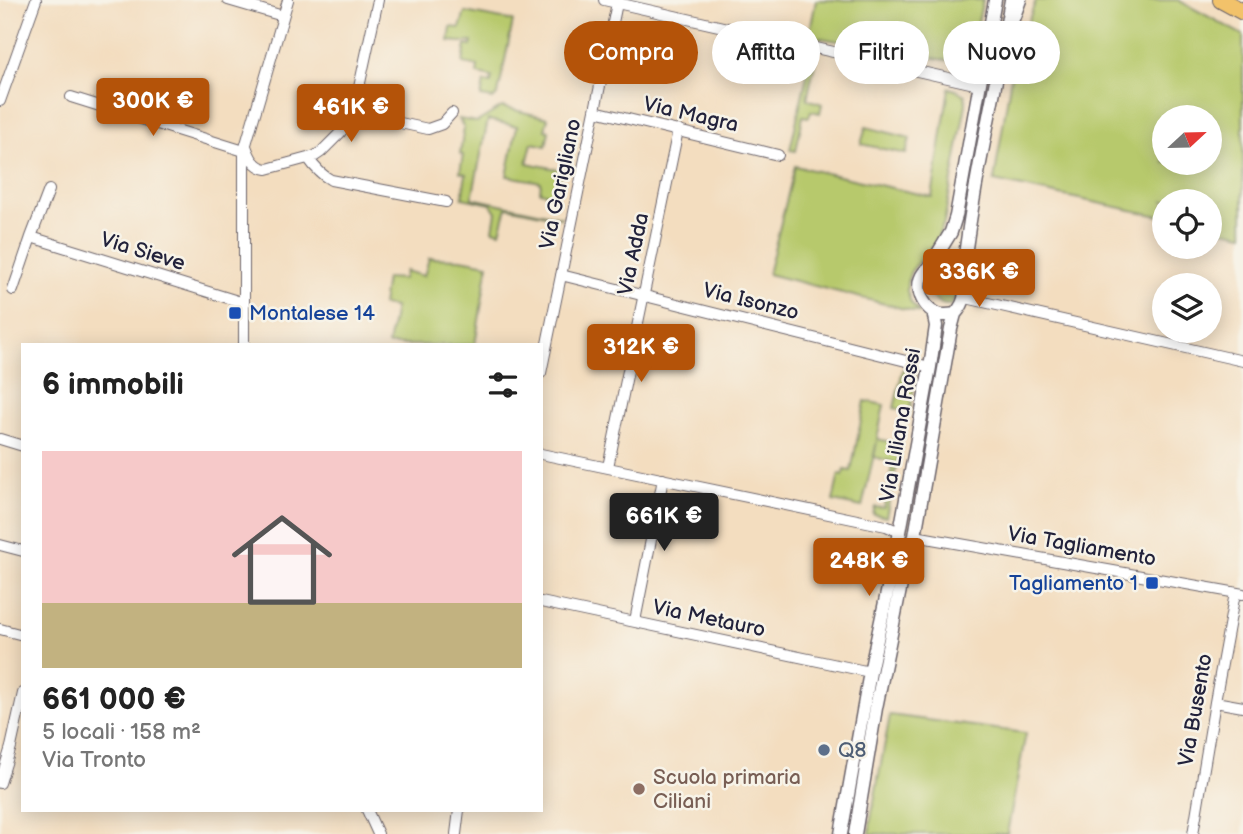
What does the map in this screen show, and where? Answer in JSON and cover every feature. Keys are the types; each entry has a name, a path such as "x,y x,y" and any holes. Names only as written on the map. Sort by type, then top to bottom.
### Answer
{"main road":[{"path":"1221,0 1243,12"}],"street":[{"path":"0,101 36,0"},
{"path":"228,0 282,16"},
{"path":"244,343 244,148 288,0"},
{"path":"72,97 244,148 251,160 261,168 309,158 321,152 353,115 379,0"},
{"path":"604,0 979,85"},
{"name":"Via Liliana Rossi","path":"841,834 870,672 900,532 936,326 933,311 922,298 920,278 951,233 956,216 995,0"},
{"path":"1007,21 1011,0"},
{"path":"1011,21 1020,0"},
{"name":"Via Garigliano","path":"543,363 617,3"},
{"path":"995,84 962,281 966,298 1243,361"},
{"name":"Via Magra","path":"595,111 778,155"},
{"path":"353,115 428,129 442,124 452,113"},
{"name":"Via Adda","path":"608,467 678,130"},
{"path":"309,158 314,167 331,180 446,202"},
{"path":"13,290 49,190"},
{"name":"Via Sieve","path":"31,237 244,303"},
{"path":"929,268 944,269 962,281"},
{"name":"Via Isonzo","path":"561,275 930,367"},
{"name":"Via Liliana Rossi","path":"855,834 876,708 906,560 915,536 951,329 955,314 966,298"},
{"path":"933,311 944,315 955,314"},
{"path":"0,439 21,445"},
{"path":"543,454 886,526 900,532"},
{"path":"635,621 663,479"},
{"name":"Via Tagliamento","path":"915,536 1239,593"},
{"path":"0,545 21,550"},
{"name":"Via Busento","path":"1193,834 1215,702 1239,593"},
{"name":"Via Metauro","path":"543,602 870,672"},
{"path":"0,629 21,634"},
{"path":"0,783 5,746 21,699"},
{"path":"1215,702 1243,707"},
{"path":"368,812 378,834"},
{"path":"456,834 459,812"}],"green space":[{"path":"816,0 983,0 978,21 943,21 943,60 929,57 929,21 834,21 834,40 820,38 820,21 812,21"},
{"path":"1036,0 1178,0 1243,35 1243,234 1222,230 1222,189 1152,189 1152,214 994,181 1010,84 1060,84 1060,21 1028,21"},
{"path":"465,12 513,21 498,94 493,99 481,97 484,82 491,83 492,77 477,74 478,66 463,63 466,45 471,46 472,42 449,41 451,27 460,28"},
{"path":"805,84 810,84 807,99 822,104 820,113 811,111 809,117 803,116 796,151 790,150"},
{"path":"949,88 965,95 966,104 944,223 934,245 911,271 907,282 911,303 920,313 768,274 795,166 932,197"},
{"path":"502,107 548,118 545,130 549,131 546,146 532,143 527,163 562,170 557,196 540,192 541,182 507,176 517,126 488,120 472,198 561,218 507,207 500,232 493,230 496,212 491,204 462,198 466,174 460,172 464,128 459,119 477,122"},
{"path":"866,127 910,138 906,154 861,144"},
{"path":"429,258 461,259 488,264 475,343 388,343 395,307 382,305 386,278 403,279 405,271 424,276"},
{"path":"937,277 954,289 956,296 951,305 940,303 931,293 931,283"},
{"path":"903,369 916,374 910,412 894,408"},
{"path":"865,401 884,405 877,439 901,444 886,517 873,514 875,507 884,508 893,462 874,457 877,441 862,507 833,501 839,474 843,476 844,470 851,471"},
{"path":"890,715 1026,733 1007,834 870,834"}],"place":[{"name":"Montalese 14","path":"235,313"},
{"name":"Tagliamento 1","path":"1152,583"},
{"name":"Q8","path":"824,750"},
{"name":"Scuola primaria Ciliani","path":"639,789"}]}
